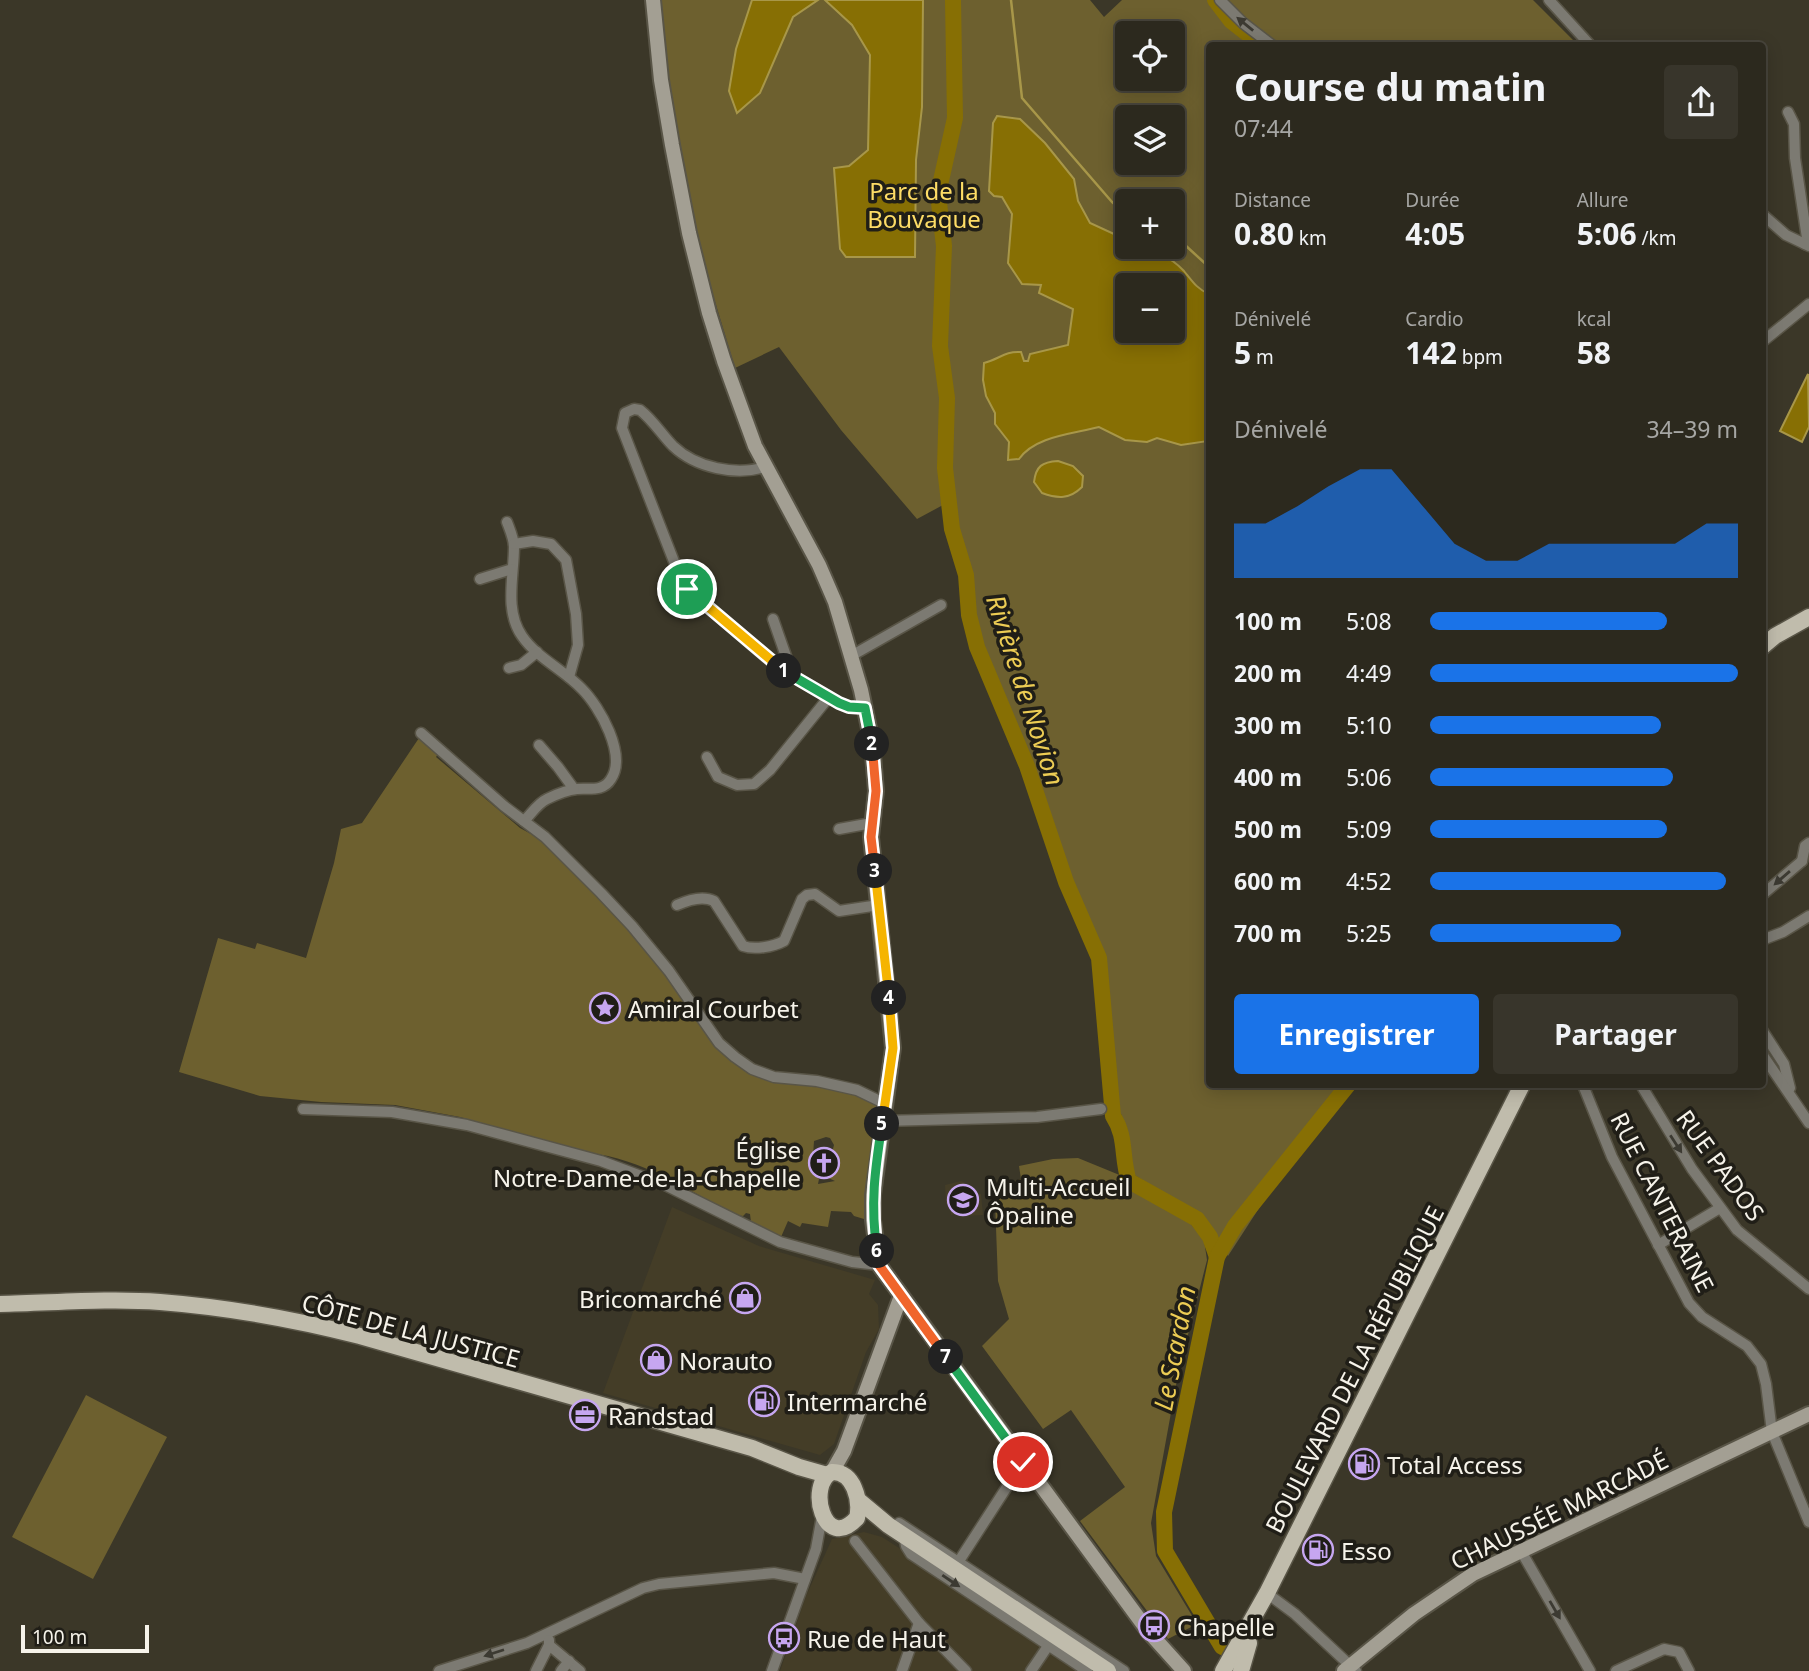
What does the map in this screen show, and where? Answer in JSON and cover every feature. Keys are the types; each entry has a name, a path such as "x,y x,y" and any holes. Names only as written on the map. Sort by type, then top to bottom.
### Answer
{"main road":[{"path":"1766,633 1809,608"},
{"path":"1766,644 1809,617"},
{"name":"BOULEVARD DE LA RÉPUBLIQUE","path":"1223,1671 1292,1544 1520,1088"},
{"name":"BOULEVARD DE LA RÉPUBLIQUE","path":"1241,1671 1244,1652 1528,1088"},
{"name":"CÔTE DE LA JUSTICE","path":"0,1304 159,1302 313,1325 717,1437 832,1477"},
{"path":"885,1523 855,1521 837,1528 830,1525 822,1516 832,1477 885,1523 1108,1671"},
{"path":"855,1521 859,1508 858,1500"}],"street":[{"path":"653,0 661,80 694,254 723,361 745,423 765,467 819,565 835,602 865,708 874,757 876,791 871,837 893,1048 873,1195 873,1220 879,1265 1148,1631 1184,1671"},
{"path":"1220,0 1268,42"},
{"path":"1549,0 1587,42"},
{"path":"1766,218 1786,235 1807,245 1795,158 1794,124 1788,112"},
{"path":"1766,339 1809,304"},
{"path":"765,467 750,472 712,467 681,453 640,410 634,409 625,413 622,420 622,428 687,589 779,668 849,707 865,708"},
{"path":"507,522 514,544 511,588 514,618 521,635 537,652 584,690 605,725 616,751 617,766 610,781 599,789 574,789 545,799 524,821"},
{"path":"514,544 533,541 551,544 566,560 576,614 578,645 569,677"},
{"path":"480,579 512,569"},
{"path":"851,656 941,605"},
{"path":"773,619 793,676"},
{"path":"509,667 521,665 537,652"},
{"path":"707,757 718,777 737,785 754,784 770,770 830,697"},
{"path":"421,733 504,806 545,837 632,926 669,971 719,1043 735,1057 752,1069 774,1077 817,1081 857,1090 886,1104"},
{"path":"539,745 574,789"},
{"path":"839,829 872,823"},
{"path":"1766,892 1806,862 1805,846 1809,843"},
{"path":"677,905 708,898 713,901 743,947 749,949 784,941 802,899 807,895 815,894 839,911 879,905"},
{"path":"1766,938 1783,932 1809,916"},
{"path":"1766,1036 1784,1064 1790,1092"},
{"path":"1766,1059 1809,1123"},
{"name":"RUE CANTERAINE","path":"1584,1088 1612,1157 1692,1309 1747,1346 1761,1364 1772,1432 1809,1522"},
{"name":"RUE PADOS","path":"1643,1088 1685,1158 1737,1230 1809,1289"},
{"path":"883,1121 1037,1116 1101,1109"},
{"path":"303,1110 404,1114 467,1125 601,1161 666,1185 780,1242 852,1262 879,1265"},
{"path":"1658,1245 1720,1208"},
{"path":"832,1477 901,1296"},
{"name":"CHAUSSÉE MARCADÉ","path":"1350,1669 1414,1614 1461,1581 1809,1414"},
{"path":"958,1561 1023,1462"},
{"path":"772,1671 816,1549 822,1516"},
{"path":"885,1523 896,1521 1124,1671"},
{"path":"816,1549 837,1528"},
{"path":"903,1535 911,1554 1087,1671"},
{"path":"855,1541 919,1623 966,1671"},
{"path":"1521,1550 1590,1671"},
{"path":"439,1671 527,1643 633,1593 659,1584 774,1573 804,1579"},
{"path":"1272,1597 1295,1614 1350,1669"},
{"path":"902,1671 919,1623"},
{"path":"536,1671 549,1645 548,1633"},
{"path":"549,1645 580,1671"},
{"path":"1031,1671 1048,1646"},
{"path":"1616,1671 1664,1649 1679,1652 1689,1671"},
{"path":"561,1671 569,1661"}],"shaded area":[{"path":"752,0 818,0 793,17 760,93 737,113 729,91 736,49"},
{"path":"825,0 923,0 922,107 916,160 915,257 846,257 840,249 834,168 849,166 868,150 870,55 852,25"},
{"path":"997,116 1020,119 1045,143 1074,179 1078,201 1090,223 1115,234 1115,259 1169,259 1178,265 1198,287 1206,292 1206,441 1181,445 1157,438 1147,442 1125,440 1099,427 1044,441 1026,451 1019,459 1008,460 1009,442 995,424 995,413 986,396 984,363 1015,352 1021,352 1024,361 1028,361 1030,354 1068,345 1073,309 1039,293 1041,285 1022,284 1008,263 1012,214 1002,197 994,196 989,191 993,123"},
{"path":"1808,374 1809,427 1802,442 1780,431"},
{"path":"1058,461 1073,466 1083,476 1082,487 1068,496 1042,493 1034,482 1036,472 1041,466"},
{"name":"Multi-Accueil Ôpaline","path":"961,1181 965,1183 965,1194 960,1194 960,1197 981,1194 983,1215 951,1215 950,1204 946,1204 945,1185"},
{"path":"672,1207 759,1246 875,1280 869,1294 878,1305 879,1329 866,1352 834,1444 820,1455 603,1393"},
{"path":"864,1532 882,1537 1090,1671 780,1671 806,1596 832,1539"}],"green space":[{"name":"Parc de la Bouvaque","path":"658,0 1090,0 1104,17 1122,0 1533,0 1575,42 1206,42 1206,1088 1353,1088 1263,1202 1228,1256 1200,1215 1131,1173 1127,1128 1121,1114 1109,1113 1094,959 1064,884 1024,767 975,647 967,614 963,576 943,505 917,519 841,430 779,347 735,368 691,222 658,21"},
{"path":"419,738 438,754 436,757 520,828 544,841 639,935 684,998 753,1074 775,1082 807,1084 851,1092 876,1104 879,1113 864,1219 851,1212 831,1211 828,1227 802,1223 800,1227 788,1221 781,1237 751,1222 750,1214 736,1215 665,1177 627,1161 588,1153 460,1117 395,1105 260,1096 179,1072 218,938 255,949 257,943 306,958 334,863 341,829 362,823","holes":["830,1138 834,1145 826,1177 835,1181 818,1184 819,1179 814,1175 819,1157 813,1156 814,1141"]},
{"path":"1078,1158 1122,1176 1138,1193 1186,1218 1204,1240 1207,1260 1178,1374 1151,1523 1156,1556 1197,1624 1168,1639 1080,1521 1125,1487 1071,1410 1043,1429 982,1346 1009,1319 998,1281 995,1201 999,1186 1021,1179 1019,1166 1053,1159"},
{"path":"86,1395 167,1437 93,1579 12,1537"}],"waterway":[{"name":"Rivière de Novion","path":"953,0 955,118 938,194 944,246 940,346 947,398 945,468 952,529 966,575 969,615 977,647 1027,766 1066,882 1099,958 1113,1116 1122,1140 1129,1181 1197,1219 1210,1237 1217,1257"},
{"path":"1011,0 1022,98 1115,204"},
{"name":"Le Scardon","path":"1215,0 1231,21 1258,42"},
{"path":"1185,245 1206,264"},
{"name":"Le Scardon","path":"1222,1647 1165,1551 1164,1512 1217,1257 1235,1226 1346,1088"}],"place":[{"name":"Amiral Courbet","path":"605,1008"},
{"name":"Église Notre-Dame-de-la-Chapelle","path":"824,1163"},
{"name":"Multi-Accueil Ôpaline","path":"963,1200"},
{"name":"Bricomarché","path":"745,1298"},
{"name":"Norauto","path":"656,1360"},
{"name":"Intermarché","path":"764,1401"},
{"name":"Randstad","path":"585,1415"},
{"name":"Total Access","path":"1364,1464"},
{"name":"Esso","path":"1318,1550"},
{"name":"Chapelle","path":"1154,1626"},
{"name":"Rue de Haut","path":"784,1638"}],"route":[{"path":"687,589 779,668 839,703 865,708 874,757 876,791 871,837 893,1036 873,1195 873,1220 879,1265 1023,1462"}]}
